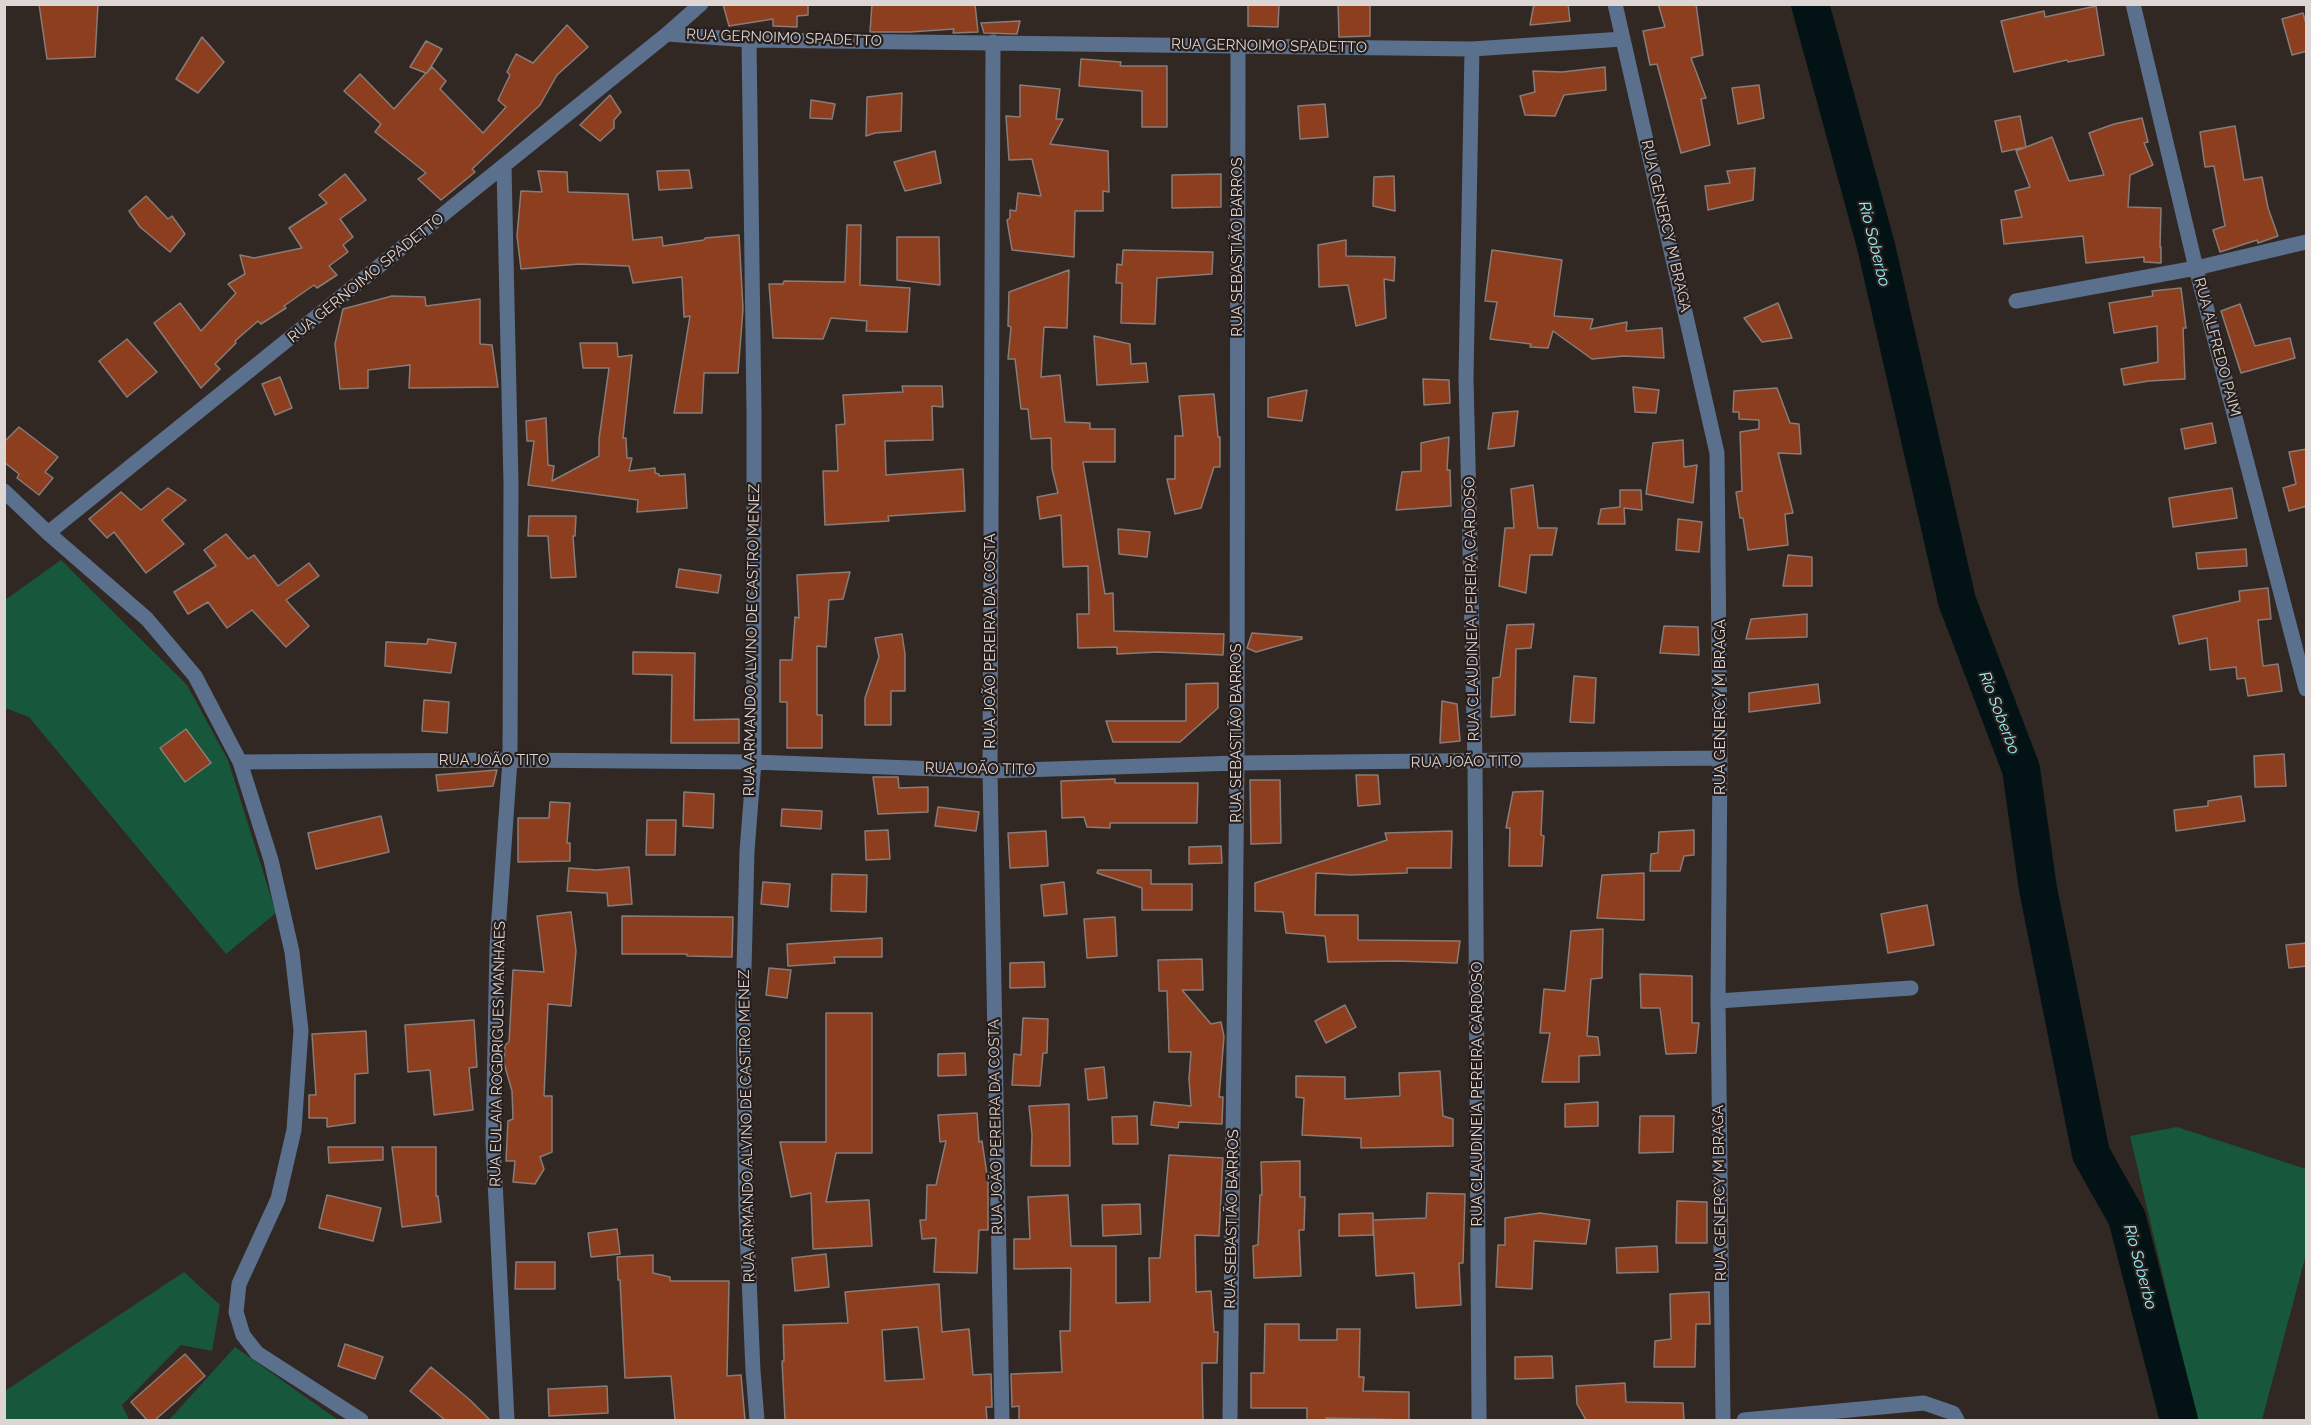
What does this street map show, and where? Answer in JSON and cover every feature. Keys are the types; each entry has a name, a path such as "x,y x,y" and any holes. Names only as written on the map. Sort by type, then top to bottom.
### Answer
{"street":[{"path":"667,34 701,4"},
{"name":"RUA GENERCY M BRAGA","path":"1615,4 1717,453 1720,758 1718,1001 1723,1420"},
{"name":"RUA ALFREDO PAIM","path":"2133,4 2196,268 2307,689"},
{"name":"RUA GERNOIMO SPADETTO","path":"48,532 667,34 749,40 1472,49 1623,39"},
{"name":"RUA ARMANDO ALVINO DE CASTRO MENEZ","path":"749,40 754,413 754,762 747,851 743,1008 746,1208 757,1420"},
{"name":"RUA JOÃO PEREIRA DA COSTA","path":"993,42 990,771 1002,1420"},
{"name":"RUA SEBASTIÃO BARROS","path":"1230,1420 1237,763 1238,46"},
{"name":"RUA CLAUDINEIA PEREIRA CARDOSO","path":"1472,49 1466,378 1475,762 1479,1420"},
{"name":"RUA EULAIA ROGDRIGUES MANHAES","path":"504,167 511,484 510,760 497,946 494,1141 507,1420"},
{"path":"2016,302 2196,268 2307,243"},
{"path":"4,491 147,619 195,676 240,762 272,860 292,952 301,1030 294,1130 278,1199 239,1284 236,1312 243,1335 257,1353 361,1420"},
{"name":"RUA JOÃO TITO","path":"240,762 510,760 754,762 990,771 1237,763 1720,758"},
{"path":"1718,1001 1911,988"},
{"path":"1744,1420 1924,1403 1953,1413 1957,1420"}],"green space":[{"path":"61,560 187,685 228,760 276,913 226,954 29,717 5,708 5,600"},
{"path":"2177,1127 2306,1169 2306,1254 2262,1420 2197,1420 2130,1136"},
{"path":"184,1272 220,1305 212,1351 181,1345 122,1405 129,1420 5,1420 5,1391"},
{"path":"235,1347 338,1420 169,1420"}],"building":[{"path":"39,4 98,4 95,57 47,59"},
{"path":"723,4 808,4 808,15 797,16 797,27 773,26 773,19 729,26"},
{"path":"872,4 975,4 978,32 953,33 954,29 870,32"},
{"path":"1248,4 1279,4 1278,27 1248,26"},
{"path":"1338,4 1370,4 1370,36 1339,37"},
{"path":"1534,4 1568,4 1570,21 1530,25"},
{"path":"1658,4 1696,4 1703,55 1691,58 1706,98 1701,99 1710,145 1681,153 1657,64 1650,65 1643,31 1665,27"},
{"path":"2096,6 2104,55 2068,62 2067,60 2014,72 2001,21 2044,11 2045,17"},
{"path":"2303,13 2307,27 2307,51 2292,55 2282,19"},
{"path":"1020,21 1017,34 984,33 981,23"},
{"path":"567,25 588,47 557,75 540,105 472,169 475,172 441,200 418,179 426,173 375,132 381,124 344,91 360,74 394,109 426,73 410,67 426,41 442,49 427,73 432,67 446,81 440,89 483,133 506,107 498,100 510,75 507,72 516,54 533,63"},
{"path":"202,37 224,62 198,93 176,79"},
{"path":"1081,59 1121,62 1120,66 1167,66 1167,127 1142,127 1142,91 1079,86"},
{"path":"1605,67 1606,90 1564,95 1555,116 1525,115 1520,96 1535,92 1533,71 1562,72"},
{"path":"1020,85 1060,89 1056,119 1063,119 1050,144 1108,151 1109,192 1103,191 1103,211 1075,211 1074,257 1012,250 1007,220 1010,218 1010,210 1016,211 1018,193 1041,196 1032,159 1009,160 1006,116 1020,117"},
{"path":"1759,85 1764,118 1738,124 1732,88"},
{"path":"902,93 901,131 866,136 867,97"},
{"path":"610,95 621,112 614,120 614,128 600,141 580,125"},
{"path":"811,100 835,104 832,119 810,118"},
{"path":"1325,104 1328,137 1300,139 1298,106"},
{"path":"2020,116 2026,147 2002,152 1995,121"},
{"path":"2142,118 2148,142 2144,143 2153,165 2130,175 2128,207 2161,208 2161,263 2144,262 2144,257 2086,263 2083,236 2004,244 2001,220 2022,217 2015,191 2030,187 2016,151 2052,137 2069,181 2104,175 2089,133 2114,124"},
{"path":"2235,126 2244,180 2262,177 2268,208 2278,236 2220,252 2213,230 2225,226 2214,166 2205,167 2200,132"},
{"path":"935,151 941,183 905,191 894,162"},
{"path":"1755,168 1753,200 1708,210 1705,186 1730,183 1727,171"},
{"path":"689,170 692,188 659,190 657,171"},
{"path":"538,171 567,172 568,192 628,194 633,240 662,237 663,246 705,238 739,235 743,309 738,373 704,373 702,413 674,413 690,316 684,317 682,277 633,283 629,266 579,264 521,269 517,236 521,191 542,192"},
{"path":"345,174 366,200 340,219 353,237 343,245 348,252 329,266 337,275 317,288 314,285 284,306 286,308 261,324 258,321 235,341 236,343 215,364 220,369 201,388 154,323 180,303 201,331 236,293 228,284 245,274 240,255 254,258 302,248 289,228 327,203 319,195"},
{"path":"1221,174 1221,207 1172,208 1172,175"},
{"path":"1394,176 1395,211 1373,206 1374,177"},
{"path":"146,196 168,219 172,216 185,234 170,252 140,227 129,211"},
{"path":"847,225 861,225 860,285 910,288 907,332 866,331 867,321 831,318 823,339 773,338 769,284 783,284 784,281 845,282"},
{"path":"897,237 939,237 940,285 897,280"},
{"path":"1346,240 1346,256 1395,257 1394,281 1384,279 1386,318 1356,326 1348,285 1319,287 1318,245"},
{"path":"1123,250 1213,252 1212,274 1157,278 1155,324 1121,323 1122,283 1116,283 1117,264 1122,265"},
{"path":"1492,250 1562,260 1554,316 1593,319 1590,329 1627,322 1626,331 1662,328 1664,358 1624,356 1592,359 1553,331 1548,348 1490,339 1497,302 1485,301"},
{"path":"1069,270 1067,328 1044,327 1041,377 1060,375 1065,422 1090,423 1090,429 1115,429 1115,462 1083,462 1105,594 1113,593 1114,631 1224,634 1223,655 1158,652 1117,654 1117,647 1078,648 1077,614 1089,614 1088,566 1063,567 1061,515 1040,519 1037,497 1058,493 1052,469 1051,438 1031,439 1028,409 1021,409 1015,359 1008,359 1011,327 1008,326 1009,292"},
{"path":"2181,288 2186,328 2183,328 2185,379 2124,385 2121,369 2158,362 2157,326 2114,333 2109,303 2153,296 2152,291"},
{"path":"392,296 425,297 426,306 480,299 480,344 492,345 498,387 409,388 410,365 368,370 368,388 340,389 335,344 343,309"},
{"path":"1778,303 1792,338 1762,342 1744,318"},
{"path":"2240,304 2255,346 2290,338 2295,358 2241,373 2221,311"},
{"path":"1094,336 1130,344 1131,364 1146,363 1148,382 1097,385"},
{"path":"127,339 157,372 127,397 99,361"},
{"path":"580,343 617,343 618,357 632,355 623,438 626,438 627,458 632,458 629,471 655,468 655,473 659,476 685,474 687,508 637,512 638,500 528,485 534,441 527,441 526,421 546,418 548,465 554,466 552,481 599,456 599,439 609,368 583,368"},
{"path":"280,377 292,408 275,415 262,384"},
{"path":"1423,379 1449,380 1450,403 1424,405"},
{"path":"902,386 942,386 943,407 932,406 933,440 885,441 886,475 963,469 965,511 888,516 889,521 825,525 823,471 838,471 836,425 845,424 843,395 903,392"},
{"path":"1633,387 1659,390 1656,413 1635,412"},
{"path":"1777,388 1790,423 1799,424 1801,454 1778,453 1793,513 1785,514 1788,545 1748,550 1736,492 1742,491 1740,432 1759,429 1759,420 1739,419 1739,412 1733,412 1734,391"},
{"path":"1307,390 1302,421 1268,417 1268,398"},
{"path":"1214,394 1218,437 1220,437 1220,467 1214,467 1201,508 1175,514 1167,479 1175,479 1175,436 1183,436 1179,396"},
{"path":"1518,411 1514,446 1488,449 1493,413"},
{"path":"2212,423 2216,443 2185,449 2181,429"},
{"path":"19,427 58,457 45,472 53,478 39,495 17,478 19,474 4,462 4,442"},
{"path":"1449,437 1447,470 1450,470 1451,506 1396,510 1402,472 1421,471 1421,443"},
{"path":"1683,440 1684,467 1697,465 1693,503 1646,494 1653,443"},
{"path":"2307,449 2307,506 2289,511 2283,488 2296,484 2289,452"},
{"path":"1533,485 1538,528 1557,528 1552,555 1530,555 1526,593 1499,586 1505,528 1514,528 1511,489"},
{"path":"168,488 186,500 162,520 184,544 146,573 114,532 107,538 89,519 121,492 141,510"},
{"path":"2232,488 2237,518 2173,527 2169,498"},
{"path":"1620,490 1641,490 1642,510 1624,508 1625,524 1598,524 1601,509 1620,507"},
{"path":"529,516 576,516 575,536 573,536 576,577 551,578 548,536 528,536"},
{"path":"1678,519 1702,522 1699,552 1676,550"},
{"path":"1118,529 1150,532 1147,557 1119,554"},
{"path":"226,534 248,559 254,555 278,586 309,563 319,576 286,600 309,626 286,647 252,610 227,628 208,602 188,614 174,592 216,566 204,550"},
{"path":"2246,549 2247,566 2198,569 2196,553"},
{"path":"1788,555 1812,557 1812,586 1783,586"},
{"path":"679,569 721,575 718,593 676,587"},
{"path":"850,572 843,599 829,600 826,647 817,646 817,715 822,715 822,748 787,748 787,702 780,702 780,660 792,660 795,617 799,618 797,575"},
{"path":"2268,588 2271,619 2258,620 2263,666 2278,664 2282,691 2248,696 2245,678 2237,679 2236,667 2210,670 2207,638 2179,644 2173,616 2240,601 2239,591"},
{"path":"1807,614 1807,637 1746,639 1751,619"},
{"path":"1534,624 1531,648 1516,649 1515,715 1491,717 1493,678 1500,677 1507,625"},
{"path":"1664,626 1698,627 1699,655 1660,653"},
{"path":"1252,633 1302,637 1302,639 1256,652 1247,648"},
{"path":"902,634 905,654 905,691 891,691 891,725 865,725 865,698 879,657 875,638"},
{"path":"428,639 456,643 451,673 385,666 386,642 427,644"},
{"path":"633,652 695,653 694,720 739,719 739,743 671,743 672,675 633,674"},
{"path":"1574,676 1596,678 1594,723 1570,722"},
{"path":"1218,683 1218,708 1180,742 1113,742 1106,721 1186,721 1186,684"},
{"path":"1818,684 1820,703 1749,712 1749,693"},
{"path":"424,700 449,702 447,733 422,731"},
{"path":"1442,701 1457,704 1460,741 1440,743"},
{"path":"186,729 211,763 185,782 160,748"},
{"path":"2284,754 2286,786 2255,787 2254,756"},
{"path":"497,770 493,786 438,791 436,775"},
{"path":"1356,775 1378,775 1380,804 1358,806"},
{"path":"873,777 898,777 899,788 928,787 928,812 878,814"},
{"path":"1115,779 1115,783 1198,783 1197,823 1110,823 1110,828 1087,827 1084,817 1062,818 1061,781"},
{"path":"1250,780 1280,780 1281,843 1251,844"},
{"path":"1543,791 1542,866 1509,866 1510,828 1506,828 1513,792"},
{"path":"684,792 714,794 713,828 683,826"},
{"path":"2241,796 2245,821 2176,831 2174,810 2208,806 2208,801"},
{"path":"550,802 570,803 567,843 570,843 570,861 518,862 518,818 549,818"},
{"path":"938,807 979,812 976,831 935,826"},
{"path":"782,809 822,811 821,829 781,826"},
{"path":"381,816 389,852 316,869 308,833"},
{"path":"647,820 676,820 675,855 646,855"},
{"path":"888,830 890,859 866,860 865,831"},
{"path":"1694,830 1694,855 1684,856 1680,871 1650,871 1651,854 1658,853 1659,832"},
{"path":"1046,831 1048,866 1010,868 1008,833"},
{"path":"1452,831 1451,868 1407,868 1407,873 1351,875 1316,873 1315,915 1358,915 1358,940 1460,941 1457,963 1328,962 1325,936 1286,933 1283,912 1255,911 1255,883 1387,840 1385,833"},
{"path":"1221,846 1222,863 1189,864 1189,847"},
{"path":"629,867 632,904 608,906 607,893 567,891 569,868 597,870"},
{"path":"1098,870 1151,870 1151,884 1192,884 1192,910 1142,910 1142,888 1097,873"},
{"path":"1644,873 1644,920 1597,918 1602,875"},
{"path":"832,874 867,875 866,912 831,911"},
{"path":"763,882 790,884 788,907 761,904"},
{"path":"1064,882 1067,914 1044,916 1041,885"},
{"path":"1927,905 1934,945 1888,953 1881,914"},
{"path":"571,912 576,951 571,1006 548,1004 544,1096 552,1096 552,1152 540,1157 544,1169 535,1184 513,1182 515,1161 506,1161 508,1121 513,1119 512,1091 504,1063 505,1045 509,1042 513,970 544,972 537,916"},
{"path":"622,916 733,917 732,957 622,954"},
{"path":"1115,917 1117,956 1087,958 1084,919"},
{"path":"1603,929 1602,978 1591,979 1587,1036 1598,1037 1600,1055 1579,1056 1579,1082 1542,1082 1550,1033 1540,1033 1544,989 1565,991 1571,931"},
{"path":"882,938 882,957 834,957 835,963 788,966 787,944"},
{"path":"2307,943 2307,966 2289,968 2286,945"},
{"path":"1202,959 1203,990 1182,990 1211,1024 1221,1022 1224,1037 1219,1097 1223,1097 1222,1124 1179,1122 1178,1128 1151,1125 1154,1102 1191,1106 1189,1079 1191,1052 1169,1052 1167,991 1159,991 1158,960"},
{"path":"1044,962 1045,987 1010,988 1010,963"},
{"path":"769,968 791,970 787,998 766,995"},
{"path":"1640,974 1692,976 1692,1023 1699,1023 1696,1053 1666,1054 1660,1008 1641,1008"},
{"path":"1345,1005 1356,1027 1326,1043 1315,1021"},
{"path":"826,1013 872,1013 872,1153 836,1153 826,1202 869,1200 872,1246 813,1249 811,1193 791,1197 780,1142 826,1142"},
{"path":"1023,1018 1048,1019 1047,1053 1043,1053 1040,1086 1012,1085 1014,1054 1021,1055"},
{"path":"474,1020 477,1067 469,1068 473,1110 434,1115 430,1070 408,1072 405,1025"},
{"path":"366,1031 368,1073 355,1074 355,1123 327,1127 327,1118 309,1118 309,1095 316,1095 312,1034"},
{"path":"965,1053 966,1075 938,1076 938,1054"},
{"path":"1104,1067 1107,1098 1088,1100 1085,1069"},
{"path":"1440,1071 1443,1116 1453,1119 1453,1146 1361,1148 1361,1138 1302,1135 1304,1098 1296,1097 1296,1076 1345,1077 1345,1099 1400,1096 1399,1073"},
{"path":"1598,1102 1598,1126 1565,1127 1565,1104"},
{"path":"1069,1104 1070,1166 1031,1166 1032,1135 1029,1106"},
{"path":"977,1113 979,1142 982,1141 988,1181 988,1230 979,1230 977,1273 934,1272 936,1238 922,1239 920,1220 926,1220 927,1185 936,1185 946,1141 940,1142 938,1115"},
{"path":"1137,1116 1138,1144 1113,1144 1112,1117"},
{"path":"1640,1116 1674,1116 1673,1152 1639,1153"},
{"path":"328,1147 383,1147 383,1160 329,1163"},
{"path":"392,1147 436,1147 436,1196 438,1196 441,1222 402,1227"},
{"path":"1169,1155 1223,1158 1219,1236 1195,1235 1196,1292 1211,1291 1214,1332 1218,1332 1217,1363 1202,1363 1203,1420 1019,1420 1019,1406 1012,1407 1011,1374 1062,1372 1060,1331 1070,1331 1071,1268 1014,1269 1014,1239 1030,1239 1028,1197 1068,1195 1071,1246 1116,1246 1116,1303 1150,1302 1149,1258 1160,1258"},
{"path":"1300,1161 1300,1197 1305,1197 1304,1230 1299,1230 1301,1276 1254,1278 1253,1246 1258,1245 1260,1195 1262,1195 1261,1162"},
{"path":"1427,1193 1465,1194 1463,1263 1459,1263 1461,1305 1416,1308 1414,1273 1376,1276 1373,1221 1373,1235 1339,1236 1339,1214 1373,1213 1373,1220 1426,1218"},
{"path":"327,1195 381,1208 373,1241 319,1228"},
{"path":"1677,1201 1707,1202 1707,1243 1676,1243"},
{"path":"1140,1204 1141,1234 1103,1236 1102,1205"},
{"path":"1540,1213 1590,1220 1586,1244 1534,1241 1532,1289 1496,1287 1498,1245 1505,1245 1505,1218"},
{"path":"617,1229 620,1254 591,1257 588,1233"},
{"path":"1657,1246 1658,1272 1617,1273 1616,1248"},
{"path":"826,1254 829,1287 795,1291 792,1258"},
{"path":"653,1255 653,1273 670,1277 670,1281 729,1281 727,1376 741,1375 745,1420 675,1420 671,1376 625,1378 617,1257"},
{"path":"516,1262 555,1262 555,1289 515,1289"},
{"path":"939,1284 942,1332 969,1329 973,1375 991,1374 992,1407 986,1407 987,1420 785,1420 783,1325 848,1323 845,1292","holes":["918,1327 924,1379 885,1381 882,1330"]},
{"path":"1709,1292 1710,1324 1696,1324 1695,1367 1654,1367 1655,1341 1671,1339 1670,1294"},
{"path":"1265,1324 1299,1324 1299,1340 1337,1340 1337,1329 1360,1329 1359,1377 1364,1377 1363,1391 1409,1392 1409,1420 1326,1418 1326,1420 1307,1420 1307,1408 1251,1408 1251,1373 1264,1373"},
{"path":"345,1344 383,1357 375,1379 338,1366"},
{"path":"185,1354 205,1376 155,1420 147,1420 131,1402"},
{"path":"1552,1356 1553,1378 1515,1379 1515,1357"},
{"path":"431,1367 490,1420 445,1420 410,1391"},
{"path":"1625,1383 1626,1402 1683,1403 1684,1420 1586,1420 1577,1404 1576,1386"},
{"path":"607,1386 608,1413 549,1416 548,1389"}],"waterway":[{"name":"Rio Soberbo","path":"1810,4 1876,246 1957,601 2021,769 2038,889 2091,1154 2127,1218 2179,1420"}]}
